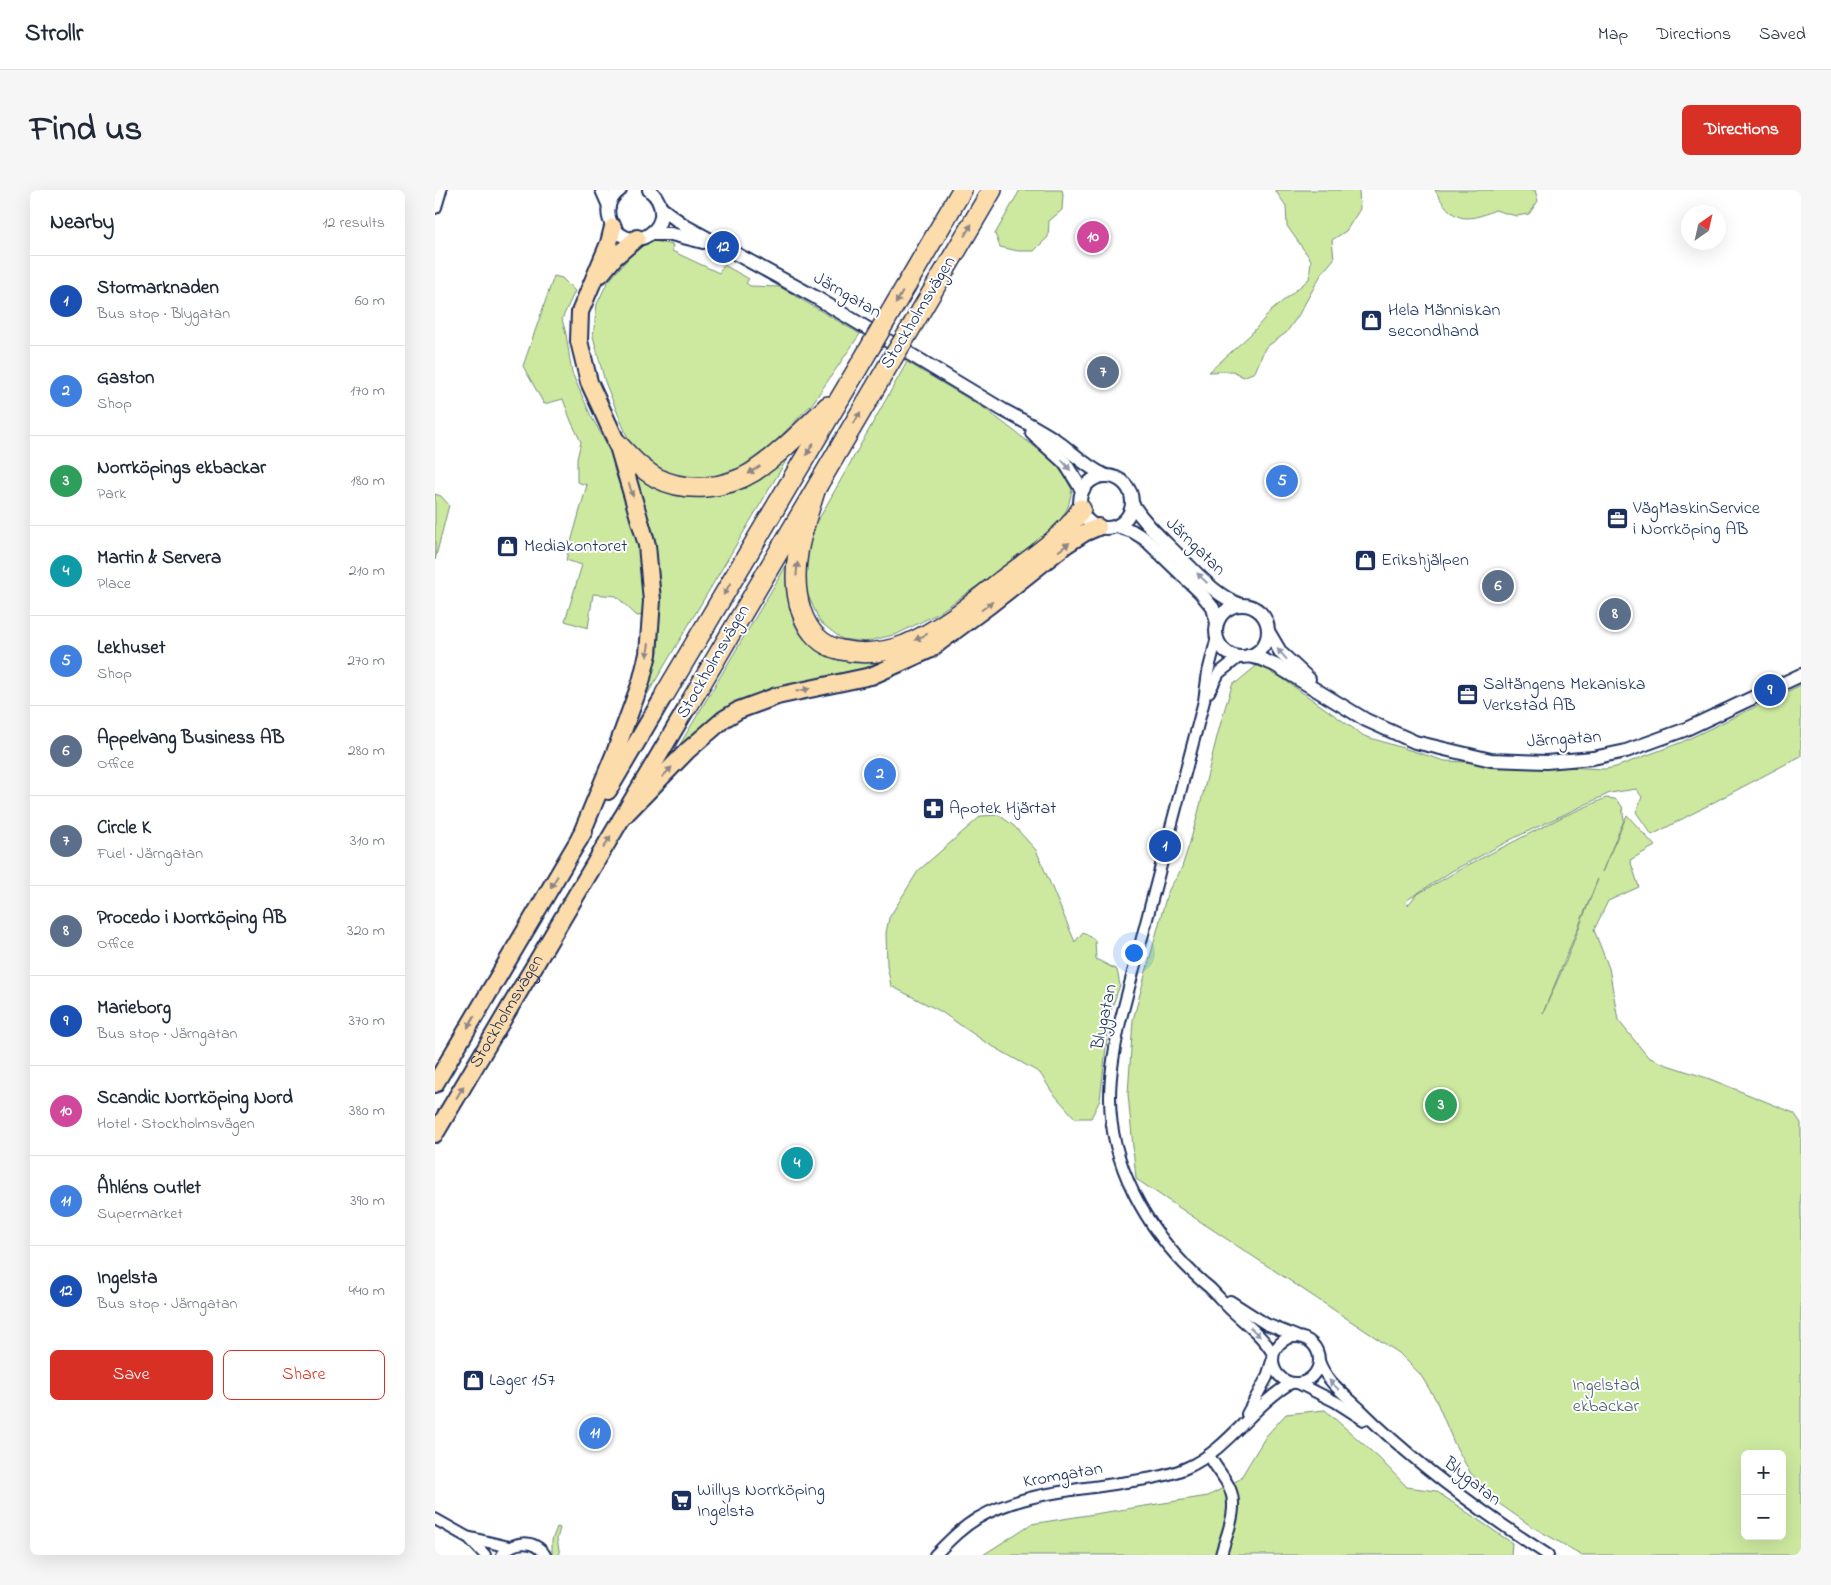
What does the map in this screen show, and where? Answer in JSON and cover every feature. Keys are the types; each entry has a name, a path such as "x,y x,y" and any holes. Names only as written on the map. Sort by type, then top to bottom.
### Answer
{"highway":[{"name":"Stockholmsvägen","path":"435,1084 962,190"},
{"name":"Stockholmsvägen","path":"435,1134 992,190"},
{"path":"579,840 616,750 641,682 648,654 653,601 647,545 617,443 589,382 579,340 580,312 609,243 613,227"},
{"path":"593,283 615,257 643,236"},
{"path":"617,443 640,467 658,479 679,486 699,488 719,484 736,480 751,473 794,438 843,392"},
{"path":"815,491 798,552 796,578 803,617 811,631 820,641 834,648 854,653 883,651 926,635 959,613 1067,528 1081,509"},
{"path":"621,819 687,751 723,719 739,710 777,696 871,676 929,650 1067,544 1098,527"}],"street":[{"path":"435,206 439,190"},
{"path":"602,190 609,206 609,217 613,227 626,237 643,236 659,223 661,208"},
{"path":"609,206 614,196 621,190"},
{"name":"Järngatan","path":"649,190 657,198 661,208 678,222 815,297 1003,410 1034,426 1090,468 1104,475"},
{"name":"Järngatan","path":"643,236 671,234 723,247"},
{"name":"Järngatan","path":"1003,410 1058,455 1071,471 1082,490"},
{"path":"1104,475 1118,478 1124,482 1131,492 1133,505 1125,521 1117,526 1108,528 1098,527 1087,520 1079,503 1082,490 1091,480 1104,475"},
{"name":"Järngatan","path":"1133,505 1148,525 1211,587 1232,602 1241,605"},
{"name":"Järngatan","path":"1117,526 1132,531 1145,539 1189,580 1213,608 1217,623"},
{"path":"1241,605 1251,607 1259,612 1267,623 1268,631 1267,640 1262,647 1256,653 1244,657 1229,654 1221,647 1217,637 1217,623 1226,610 1241,605"},
{"name":"Järngatan","path":"1268,631 1281,653 1327,696"},
{"name":"Blygatan","path":"1217,637 1208,672 1204,702 1120,1022 1113,1060 1110,1099 1114,1137 1120,1157 1140,1206 1151,1225 1178,1258 1261,1337 1273,1358"},
{"name":"Järngatan","path":"1244,657 1261,659 1275,665 1366,720 1415,742 1491,760 1546,762 1593,758 1626,751 1684,730 1801,675"},
{"name":"Blygatan","path":"1204,702 1219,672 1244,657"},
{"name":"Blygatan","path":"1210,1288 1266,1324 1296,1336"},
{"path":"1296,1336 1304,1338 1315,1347 1319,1362 1314,1374 1304,1381 1294,1383 1284,1380 1278,1375 1274,1369 1273,1358 1276,1347 1281,1341 1288,1337 1296,1336"},
{"name":"Kromgatan","path":"1242,1424 1262,1387 1273,1358"},
{"name":"Blygatan","path":"1319,1362 1326,1377 1379,1429 1496,1522 1548,1555"},
{"name":"Blygatan","path":"1294,1383 1336,1402 1379,1429"},
{"name":"Kromgatan","path":"935,1555 954,1536 976,1519 1015,1502 1033,1496 1141,1480 1185,1469 1209,1455 1226,1442 1242,1424 1279,1390 1294,1383"},
{"path":"1209,1455 1230,1489 1233,1498 1231,1520 1221,1555"},
{"path":"435,1519 467,1537 505,1551 516,1544 528,1543 537,1547 545,1555"},
{"path":"467,1537 485,1555"}],"green space":[{"path":"1020,190 1062,190 1063,194 1062,210 1049,221 1048,237 1034,251 1018,251 1000,247 995,234"},
{"path":"1275,190 1359,190 1360,209 1346,231 1332,240 1334,259 1322,273 1298,316 1286,333 1265,348 1255,372 1243,377 1233,371 1209,372 1251,334 1271,311 1309,279 1311,260 1287,226 1286,206"},
{"path":"1435,190 1535,190 1538,201 1529,214 1516,216 1495,210 1467,218 1453,214"},
{"path":"654,241 673,245 672,251 719,273 724,265 749,279 746,283 750,286 780,287 860,334 812,404 772,445 741,467 711,477 677,476 647,462 629,441 605,382 593,336 597,304 607,283 637,248"},
{"path":"554,276 562,278 575,291 562,319 572,373 591,416 612,453 614,469 642,552 645,615 637,616 616,596 593,594 588,628 565,621 582,565 566,560 587,485 577,482 577,459 581,442 563,399 544,404 523,366"},
{"path":"907,362 984,408 1052,460 1064,475 1072,490 1068,507 1058,525 937,614 897,634 865,642 842,639 820,622 807,593 804,562 816,524"},
{"path":"796,444 647,695 647,688 658,652 661,594 655,537 632,470 701,495"},
{"path":"435,494 441,496 449,505 435,560"},
{"path":"789,561 790,606 798,631 807,642 835,657 906,655 869,670 776,689 681,751 679,746"},
{"name":"Ingelstad ekbackar","path":"1261,662 1274,675 1276,674 1364,736 1445,761 1605,769 1616,767 1682,742 1801,685 1801,756 1652,835 1636,812 1642,797 1636,789 1610,793 1518,836 1452,871 1407,900 1406,903 1408,905 1416,895 1466,866 1562,817 1606,798 1615,799 1622,806 1624,820 1602,872 1627,815 1655,846 1630,860 1639,887 1608,901 1594,930 1609,968 1618,1020 1648,1057 1710,1079 1794,1113 1801,1123 1801,1555 1582,1555 1531,1526 1481,1491 1476,1478 1471,1474 1454,1443 1436,1400 1420,1374 1399,1353 1136,1179 1128,1094 1133,1020 1167,894 1182,867 1196,821 1219,729 1233,683 1237,682","holes":["1598,879 1566,961 1543,1013"]},
{"path":"999,815 1014,826 1036,850 1075,942 1083,932 1095,940 1096,959 1117,970 1120,985 1110,1013 1100,1100 1091,1118 1075,1118 1052,1092 1040,1073 985,1042 940,1011 891,986 887,965 886,933 889,918 918,871 981,816"},
{"path":"1325,1410 1379,1458 1407,1487 1436,1491 1512,1543 1511,1555 983,1555 1031,1524 1208,1496 1240,1479 1266,1436 1286,1414"},
{"path":"557,1527 560,1528 557,1539 560,1555 552,1555 552,1540"}],"place":[{"name":"Scandic Norrköping Nord","path":"1093,237"},
{"name":"Ingelsta","path":"723,247"},
{"name":"Hela Människan secondhand","path":"1372,321"},
{"name":"Circle K","path":"1103,372"},
{"name":"Lekhuset","path":"1282,481"},
{"name":"VägMaskinService i Norrköping AB","path":"1617,519"},
{"name":"Mediakontoret","path":"508,547"},
{"name":"Erikshjälpen","path":"1365,561"},
{"name":"Appelvang Business AB","path":"1498,586"},
{"name":"Procedo i Norrköping AB","path":"1615,614"},
{"name":"Marieborg","path":"1770,690"},
{"name":"Saltängens Mekaniska Verkstad AB","path":"1467,695"},
{"name":"Gaston","path":"880,774"},
{"name":"Apotek Hjärtat","path":"933,809"},
{"name":"Stormarknaden","path":"1165,846"},
{"name":"Norrköpings ekbackar","path":"1441,1105"},
{"name":"Martin & Servera","path":"797,1163"},
{"name":"Lager 157","path":"473,1381"},
{"name":"Åhléns Outlet","path":"595,1433"},
{"name":"Willys Norrköping Ingelsta","path":"681,1501"}]}
